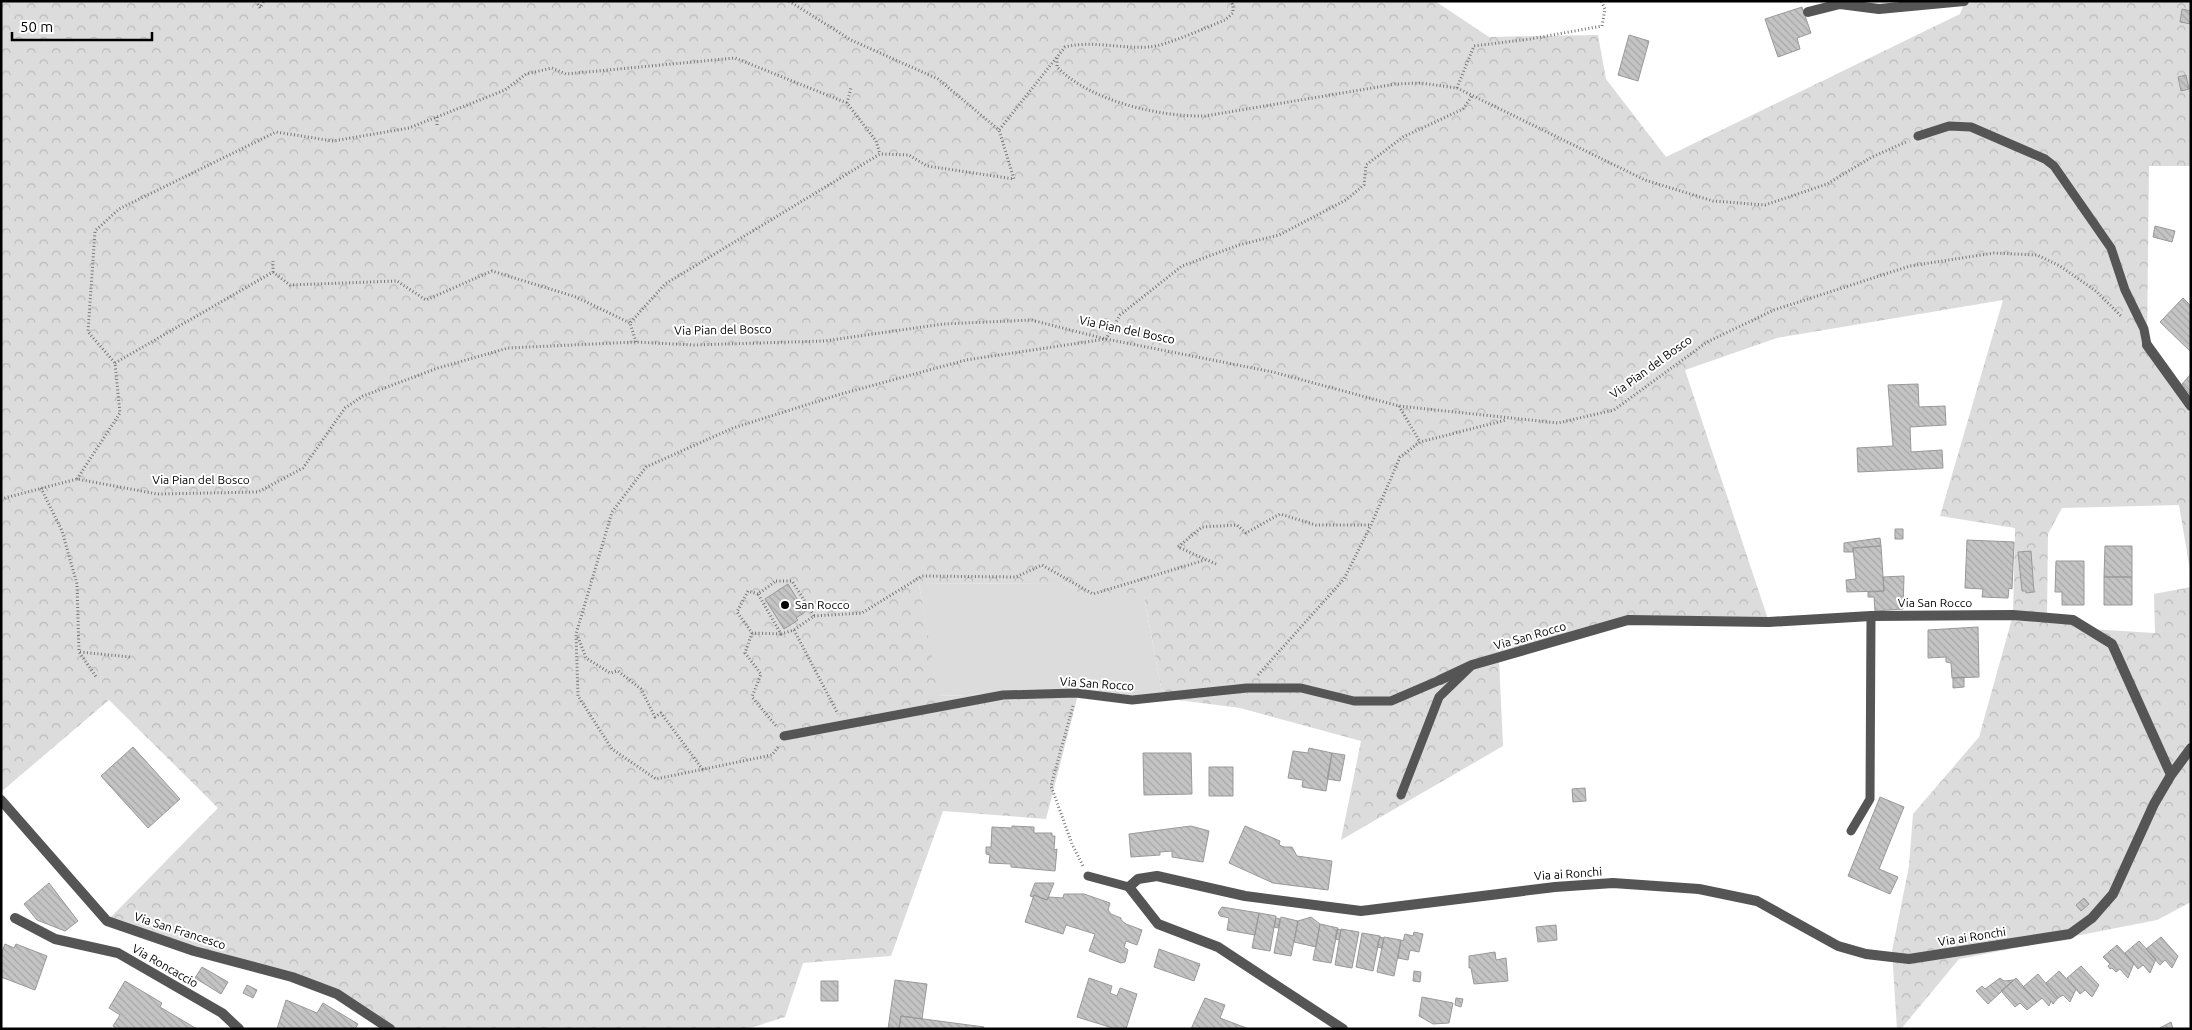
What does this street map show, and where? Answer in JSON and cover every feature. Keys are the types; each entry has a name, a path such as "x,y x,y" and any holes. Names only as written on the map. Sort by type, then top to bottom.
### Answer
{"street":[{"path":"1808,12 1840,4 1879,8 1964,1"},
{"path":"2147,345 2191,406"},
{"name":"Via San Rocco","path":"1440,680 1472,665 1628,620 1769,622 1871,616 2013,616 2074,620 2112,644 2171,775"},
{"path":"2171,775 2191,748"},
{"name":"Via ai Ronchi","path":"1129,887 1138,879 1157,876 1244,896 1362,911 1556,887 1613,884 1699,889 1757,901 1838,946 1866,954 1909,959 2070,934 2092,918 2114,894 2154,804 2171,775"},
{"name":"Via San Francesco","path":"1,800 107,921 194,951 292,977 337,994 390,1029"},
{"path":"1129,887 1158,924 1218,948 1343,1029"},
{"name":"Via Roncaccio","path":"15,918 55,939 118,953 222,1013 240,1029"}],"lane":[{"path":"1918,136 1949,126 1971,127 2045,159 2054,166 2112,248 2125,290 2144,329 2147,345"},
{"path":"1852,831 1870,799 1871,616"},
{"path":"1401,795 1440,697 1472,665"},
{"name":"Via San Rocco","path":"784,736 1003,695 1076,693 1132,700 1247,688 1302,688 1354,701 1391,701 1440,680"},
{"path":"1088,876 1129,887"}],"path":[{"path":"256,1 260,8 264,1"},
{"path":"630,323 665,284 880,154 909,155 927,166 1014,179 999,130 938,79 851,40 789,1"},
{"path":"999,130 1065,47 1078,44 1126,48 1152,47 1225,20 1233,13 1231,1"},
{"path":"1457,88 1474,46 1530,39 1602,26 1605,8 1601,1"},
{"path":"77,479 120,413 115,363 88,332 95,231 119,209 276,132 333,142 409,128 505,90 526,74 552,68 566,74 735,58 847,103 876,141 880,154"},
{"path":"1057,58 1057,67 1076,82 1119,102 1179,117 1205,116 1396,84 1421,83 1457,88 1645,180 1713,201 1765,205 1827,184 1872,157 1918,136"},
{"path":"847,103 851,88"},
{"path":"752,633 744,653 761,674 752,697 784,736 772,755 656,779 612,749 578,696 576,634 612,512 646,466 733,428 841,394 966,360 1106,339 1120,315 1182,266 1239,245 1279,235 1346,200 1364,185 1366,165 1403,137 1463,109 1472,96"},
{"path":"437,117 437,125"},
{"name":"Via Pian del Bosco","path":"1,500 77,479 157,494 258,492 303,468 345,408 363,396 438,368 508,348 636,342 694,345 824,340 943,324 1031,320 1106,339 1273,372 1398,406 1558,423 1614,410 1707,342 1774,310 1910,266 1994,252 2037,255 2060,266 2096,291 2124,319"},
{"path":"273,261 273,272"},
{"path":"273,272 290,285 397,281 426,300 492,271 576,297 630,323 636,342"},
{"path":"115,363 273,272"},
{"path":"1398,406 1420,442"},
{"path":"1247,688 1344,579 1371,525 1400,457 1420,442 1509,419"},
{"path":"41,488 62,531 77,584 79,652 96,678"},
{"path":"1216,564 1178,547 1202,527 1237,525 1246,533 1280,514 1316,526 1371,525"},
{"path":"752,633 782,634 794,630 814,616 862,613 922,576 1016,576 1042,565 1093,594 1205,560"},
{"path":"758,594 776,581 792,581 814,616"},
{"path":"752,633 737,612 748,591 758,594 782,634"},
{"path":"794,630 844,726"},
{"path":"576,634 586,658 610,673 618,671 640,689 655,717 661,713 704,770"},
{"path":"79,652 130,657"},
{"path":"1076,693 1052,786 1072,844 1088,876"}],"green space":[{"path":"1,1 1435,1 1489,37 1598,35 1606,79 1666,157 1960,14 1965,1 2191,1 2191,166 2149,166 2147,345 2191,406 2191,576 2179,505 2062,508 2048,534 2047,617 2089,629 2155,633 2154,594 2191,587 2191,902 2157,920 1959,959 1901,1029 1897,1029 1892,951 1909,866 1913,814 1979,737 2013,615 2015,528 1940,516 2003,300 1777,338 1685,370 1769,622 1628,620 1499,659 1503,746 1341,840 1361,741 1240,708 1163,698 1144,597 1086,597 1063,583 919,584 939,696 1079,691 1046,819 943,811 891,956 803,963 785,1017 747,1029 390,1029 337,994 107,921 218,808 109,700 1,792"},
{"path":"1063,583 1087,597 1144,597 1163,698 1079,691 938,696 919,584"}],"building":[{"path":"1802,7 1811,33 1797,38 1800,49 1778,57 1765,19"},
{"path":"2182,9 2191,11 2191,24 2180,22"},
{"path":"1629,35 1649,41 1638,81 1618,75"},
{"path":"2186,75 2189,89 2181,91 2178,77"},
{"path":"2155,226 2175,231 2172,242 2153,237"},
{"path":"2183,298 2191,306 2191,352 2160,322"},
{"path":"2191,374 2191,396 2182,384"},
{"path":"1918,384 1919,407 1945,406 1946,425 1910,427 1911,452 1942,450 1943,468 1858,472 1857,448 1893,446 1888,385"},
{"path":"1895,529 1903,529 1903,539 1895,539"},
{"path":"1880,538 1881,546 1853,548 1853,552 1844,552 1844,543"},
{"path":"1967,540 2014,542 2012,589 2009,588 2008,598 1982,597 1983,589 1965,588"},
{"path":"1881,546 1884,591 1847,592 1846,580 1856,579 1853,548"},
{"path":"2105,546 2132,546 2132,577 2104,577"},
{"path":"2031,551 2034,592 2026,593 2026,591 2022,591 2018,552"},
{"path":"2056,561 2084,561 2084,605 2062,605 2062,592 2055,592"},
{"path":"1904,576 1903,609 1875,611 1874,597 1868,597 1868,592 1884,591 1883,577"},
{"path":"2104,577 2132,577 2132,605 2104,605"},
{"name":"San Rocco","path":"788,584 805,612 796,618 798,620 784,629 765,599"},
{"path":"1978,627 1979,677 1952,678 1951,663 1946,662 1946,657 1928,658 1928,630"},
{"path":"1964,677 1964,687 1953,688 1953,678"},
{"path":"133,747 180,799 148,828 101,776"},
{"path":"1309,748 1332,753 1326,791 1302,787 1303,780 1288,778 1293,751 1308,753"},
{"path":"1143,753 1191,753 1192,794 1144,795"},
{"path":"1332,753 1345,755 1340,781 1327,779"},
{"path":"1209,767 1233,767 1233,796 1209,796"},
{"path":"1585,788 1586,801 1573,802 1572,789"},
{"path":"1880,797 1904,807 1879,869 1898,877 1890,894 1848,876"},
{"path":"1012,826 1034,827 1034,833 1052,833 1052,836 1055,836 1054,850 1057,849 1055,871 1011,867 1011,864 989,863 990,855 986,854 986,847 991,847 992,827 1012,828"},
{"path":"1191,826 1209,831 1203,862 1172,857 1172,851 1160,852 1160,855 1131,857 1129,834"},
{"path":"1245,826 1280,841 1279,845 1292,847 1297,856 1332,861 1328,890 1273,883 1229,863"},
{"path":"49,883 78,921 65,931 37,920 24,904"},
{"path":"1035,883 1054,883 1047,900 1034,895 1033,897 1030,896"},
{"path":"1064,894 1084,894 1110,903 1108,910 1111,914 1121,918 1126,924 1142,930 1137,945 1126,941 1124,947 1128,950 1125,962 1121,963 1089,951 1095,934 1066,925 1063,934 1025,922 1034,895 1047,900 1049,897 1063,898"},
{"path":"2084,898 2089,904 2081,911 2076,905"},
{"path":"1222,907 1259,913 1255,935 1227,930 1229,918 1220,916 1218,913"},
{"path":"1259,913 1276,916 1270,951 1252,948"},
{"path":"1281,917 1298,921 1291,956 1274,953"},
{"path":"1311,917 1320,924 1316,947 1294,942 1298,921"},
{"path":"1276,918 1280,919 1278,928 1274,927"},
{"path":"1320,924 1338,928 1331,963 1313,960"},
{"path":"1556,925 1557,940 1538,942 1536,927"},
{"path":"1337,929 1341,930 1339,940 1335,939"},
{"path":"1341,929 1359,932 1352,968 1335,965"},
{"path":"1414,932 1423,934 1419,952 1410,950 1408,960 1398,958 1401,940 1403,941 1405,934 1413,936"},
{"path":"1362,933 1380,936 1373,971 1356,967"},
{"path":"1380,937 1384,938 1382,948 1377,947"},
{"path":"1384,937 1401,940 1394,976 1377,972"},
{"path":"2161,937 2178,956 2172,968 2165,960 2160,965 2146,949"},
{"path":"2139,941 2156,959 2150,973 2143,965 2138,969 2125,953"},
{"path":"5,944 14,948 16,944 47,956 35,990 1,977 1,954"},
{"path":"2117,945 2134,963 2128,978 2120,969 2116,972 2112,968 2110,969 2108,966 2110,964 2103,957"},
{"path":"1159,949 1200,964 1194,981 1154,967"},
{"path":"1495,952 1496,960 1506,958 1508,981 1474,984 1471,968 1469,968 1469,956"},
{"path":"2081,966 2099,985 2092,997 2085,990 2080,994 2067,978"},
{"path":"202,967 228,982 221,994 195,978"},
{"path":"1414,971 1421,972 1420,982 1413,981"},
{"path":"2059,971 2076,989 2070,1002 2063,995 2058,998 2046,983"},
{"path":"2038,974 2058,998 2053,1004 2051,1001 2049,1006 2042,998 2037,1002 2023,987"},
{"path":"1089,978 1112,986 1110,993 1117,996 1120,988 1137,994 1126,1029 1116,1029 1077,1017"},
{"path":"2000,978 2004,981 2014,980 1988,1004 1976,991 1982,986 1985,989"},
{"path":"2016,978 2037,1002 2027,1010 2020,1003 2015,1007 2001,991"},
{"path":"895,980 927,984 922,1019 901,1016 899,1029 888,1029"},
{"path":"125,981 162,1003 160,1007 197,1029 117,1029 113,1026 120,1015 109,1008"},
{"path":"821,981 838,981 838,1001 821,1001"},
{"path":"247,985 257,990 253,998 243,993"},
{"path":"1422,997 1453,1003 1449,1023 1433,1024 1419,1016"},
{"path":"1205,998 1225,1005 1220,1018 1249,1029 1191,1029"},
{"path":"1456,998 1463,999 1461,1007 1455,1005"},
{"path":"286,1000 317,1013 323,1003 358,1024 355,1029 277,1029"},
{"path":"901,1016 984,1027 984,1029 899,1029"},
{"path":"2171,1022 2173,1029 2158,1029"}],"place":[{"name":"San Rocco","path":"785,605"}]}
